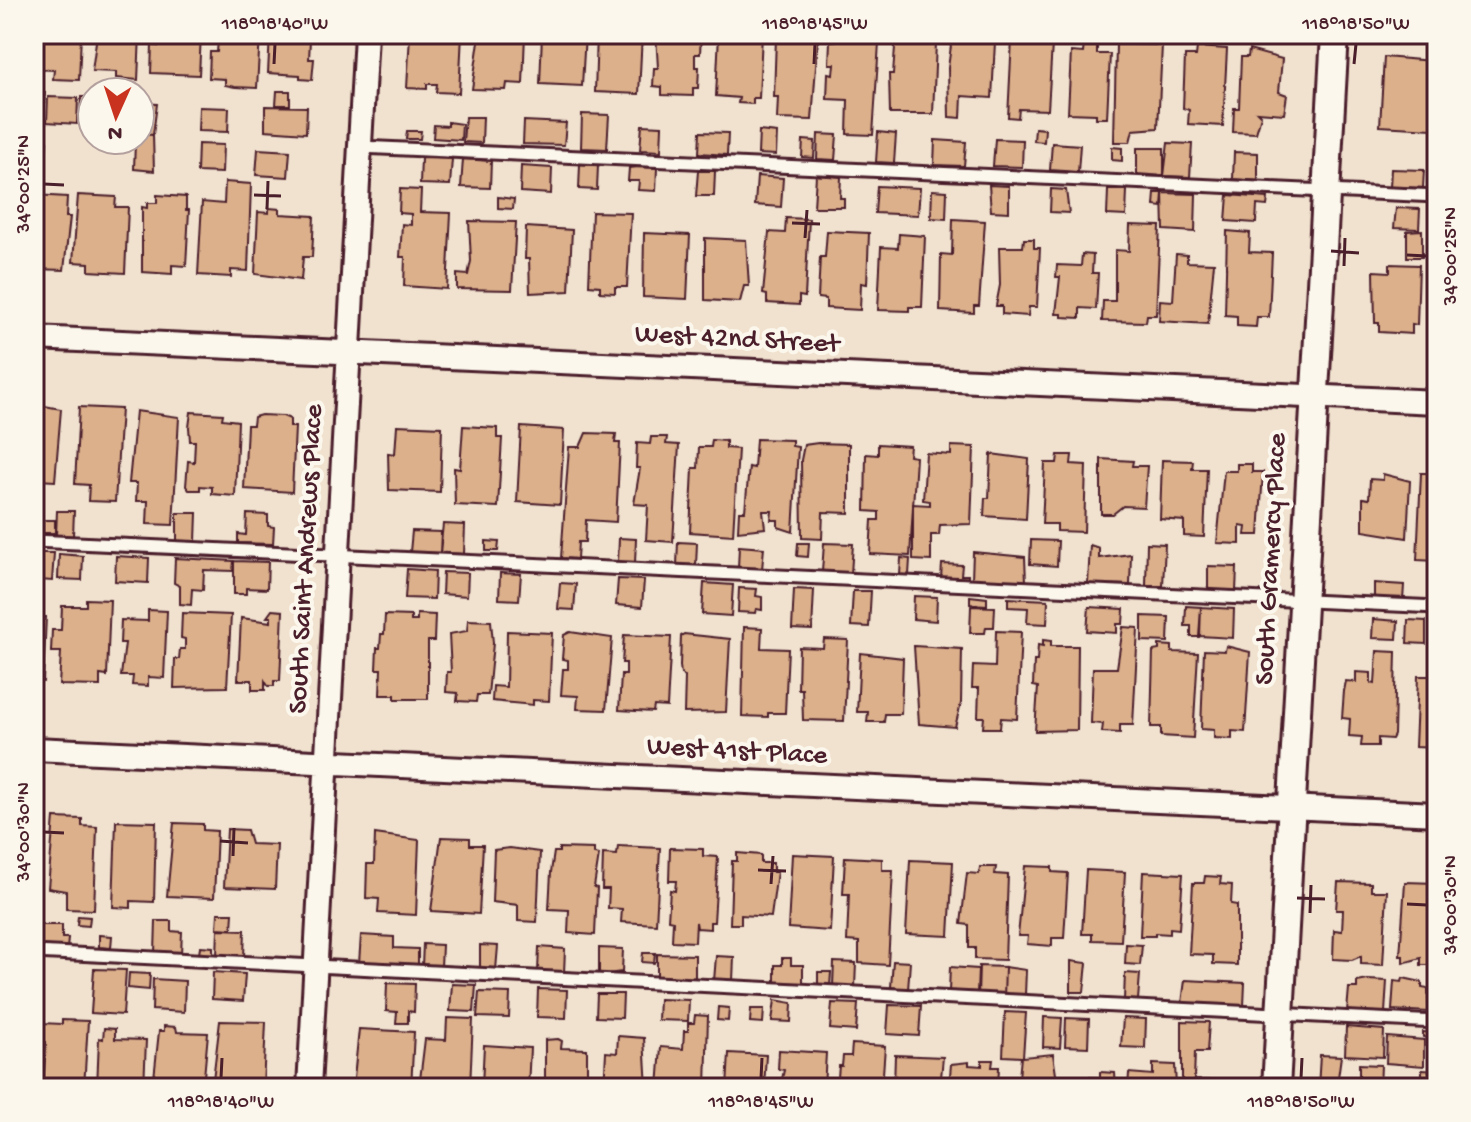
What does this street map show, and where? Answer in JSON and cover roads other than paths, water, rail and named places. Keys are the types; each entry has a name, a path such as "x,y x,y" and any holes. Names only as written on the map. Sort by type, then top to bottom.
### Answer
{"street":[{"name":"South Saint Andrews Place","path":"309,1088 366,34"},
{"name":"South Gramercy Place","path":"1276,1088 1335,34"},
{"name":"West 42nd Street","path":"34,338 1437,402"},
{"name":"West 41st Place","path":"34,749 1437,814"}],"lane":[{"path":"360,147 1437,196"},
{"path":"34,541 1437,607"},
{"path":"34,952 1437,1022"}]}
